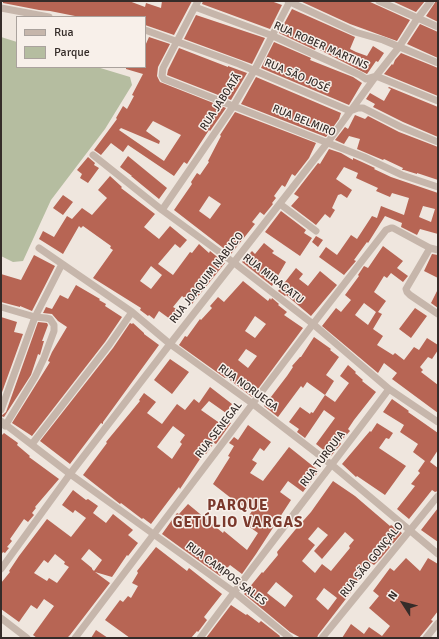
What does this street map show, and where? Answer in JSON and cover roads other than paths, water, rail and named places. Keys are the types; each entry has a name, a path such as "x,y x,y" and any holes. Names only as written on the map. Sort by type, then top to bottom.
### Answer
{"street":[{"path":"289,1 355,32 383,40 438,64"},
{"name":"RUA JABOATÃ","path":"162,210 234,105 273,36 289,1"},
{"path":"379,1 438,27"},
{"name":"RUA JOAQUIM NABUCO","path":"1,569 70,474 233,262 328,142 399,47 417,19 431,1"},
{"path":"177,41 197,4"},
{"name":"RUA ROBER MARTINS","path":"197,4 273,36 366,79 376,76 438,101"},
{"path":"1,8 44,16"},
{"name":"RUA SÃO JOSÉ","path":"146,30 239,64 350,111 363,108 401,127 438,142"},
{"name":"RUA BELMIRO","path":"177,41 163,68 162,76 168,81 364,156 402,175 438,187"},
{"name":"RUA MIRACATU","path":"93,156 313,324 390,389 438,422"},
{"path":"280,204 316,231"},
{"name":"RUA SENEGAL","path":"75,638 386,230 394,228 434,249"},
{"name":"RUA NORUEGA","path":"39,248 132,312 170,344 253,404 332,465 438,554"},
{"path":"434,249 406,289 410,295 438,314"},
{"path":"1,410 35,317 62,264"},
{"path":"1,307 35,317 50,319 54,325 54,331 35,377 2,423"},
{"path":"32,444 110,345 132,312"},
{"name":"RUA TURQUIA","path":"200,638 390,389"},
{"name":"RUA CAMPOS SALES","path":"2,423 234,592 290,638"},
{"name":"RUA SÃO GONÇALO","path":"322,638 438,496"},
{"path":"1,618 27,638"},
{"path":"426,638 438,623"}],"district":[{"name":"PARQUE GETÚLIO VARGAS","path":"238,514"}]}
